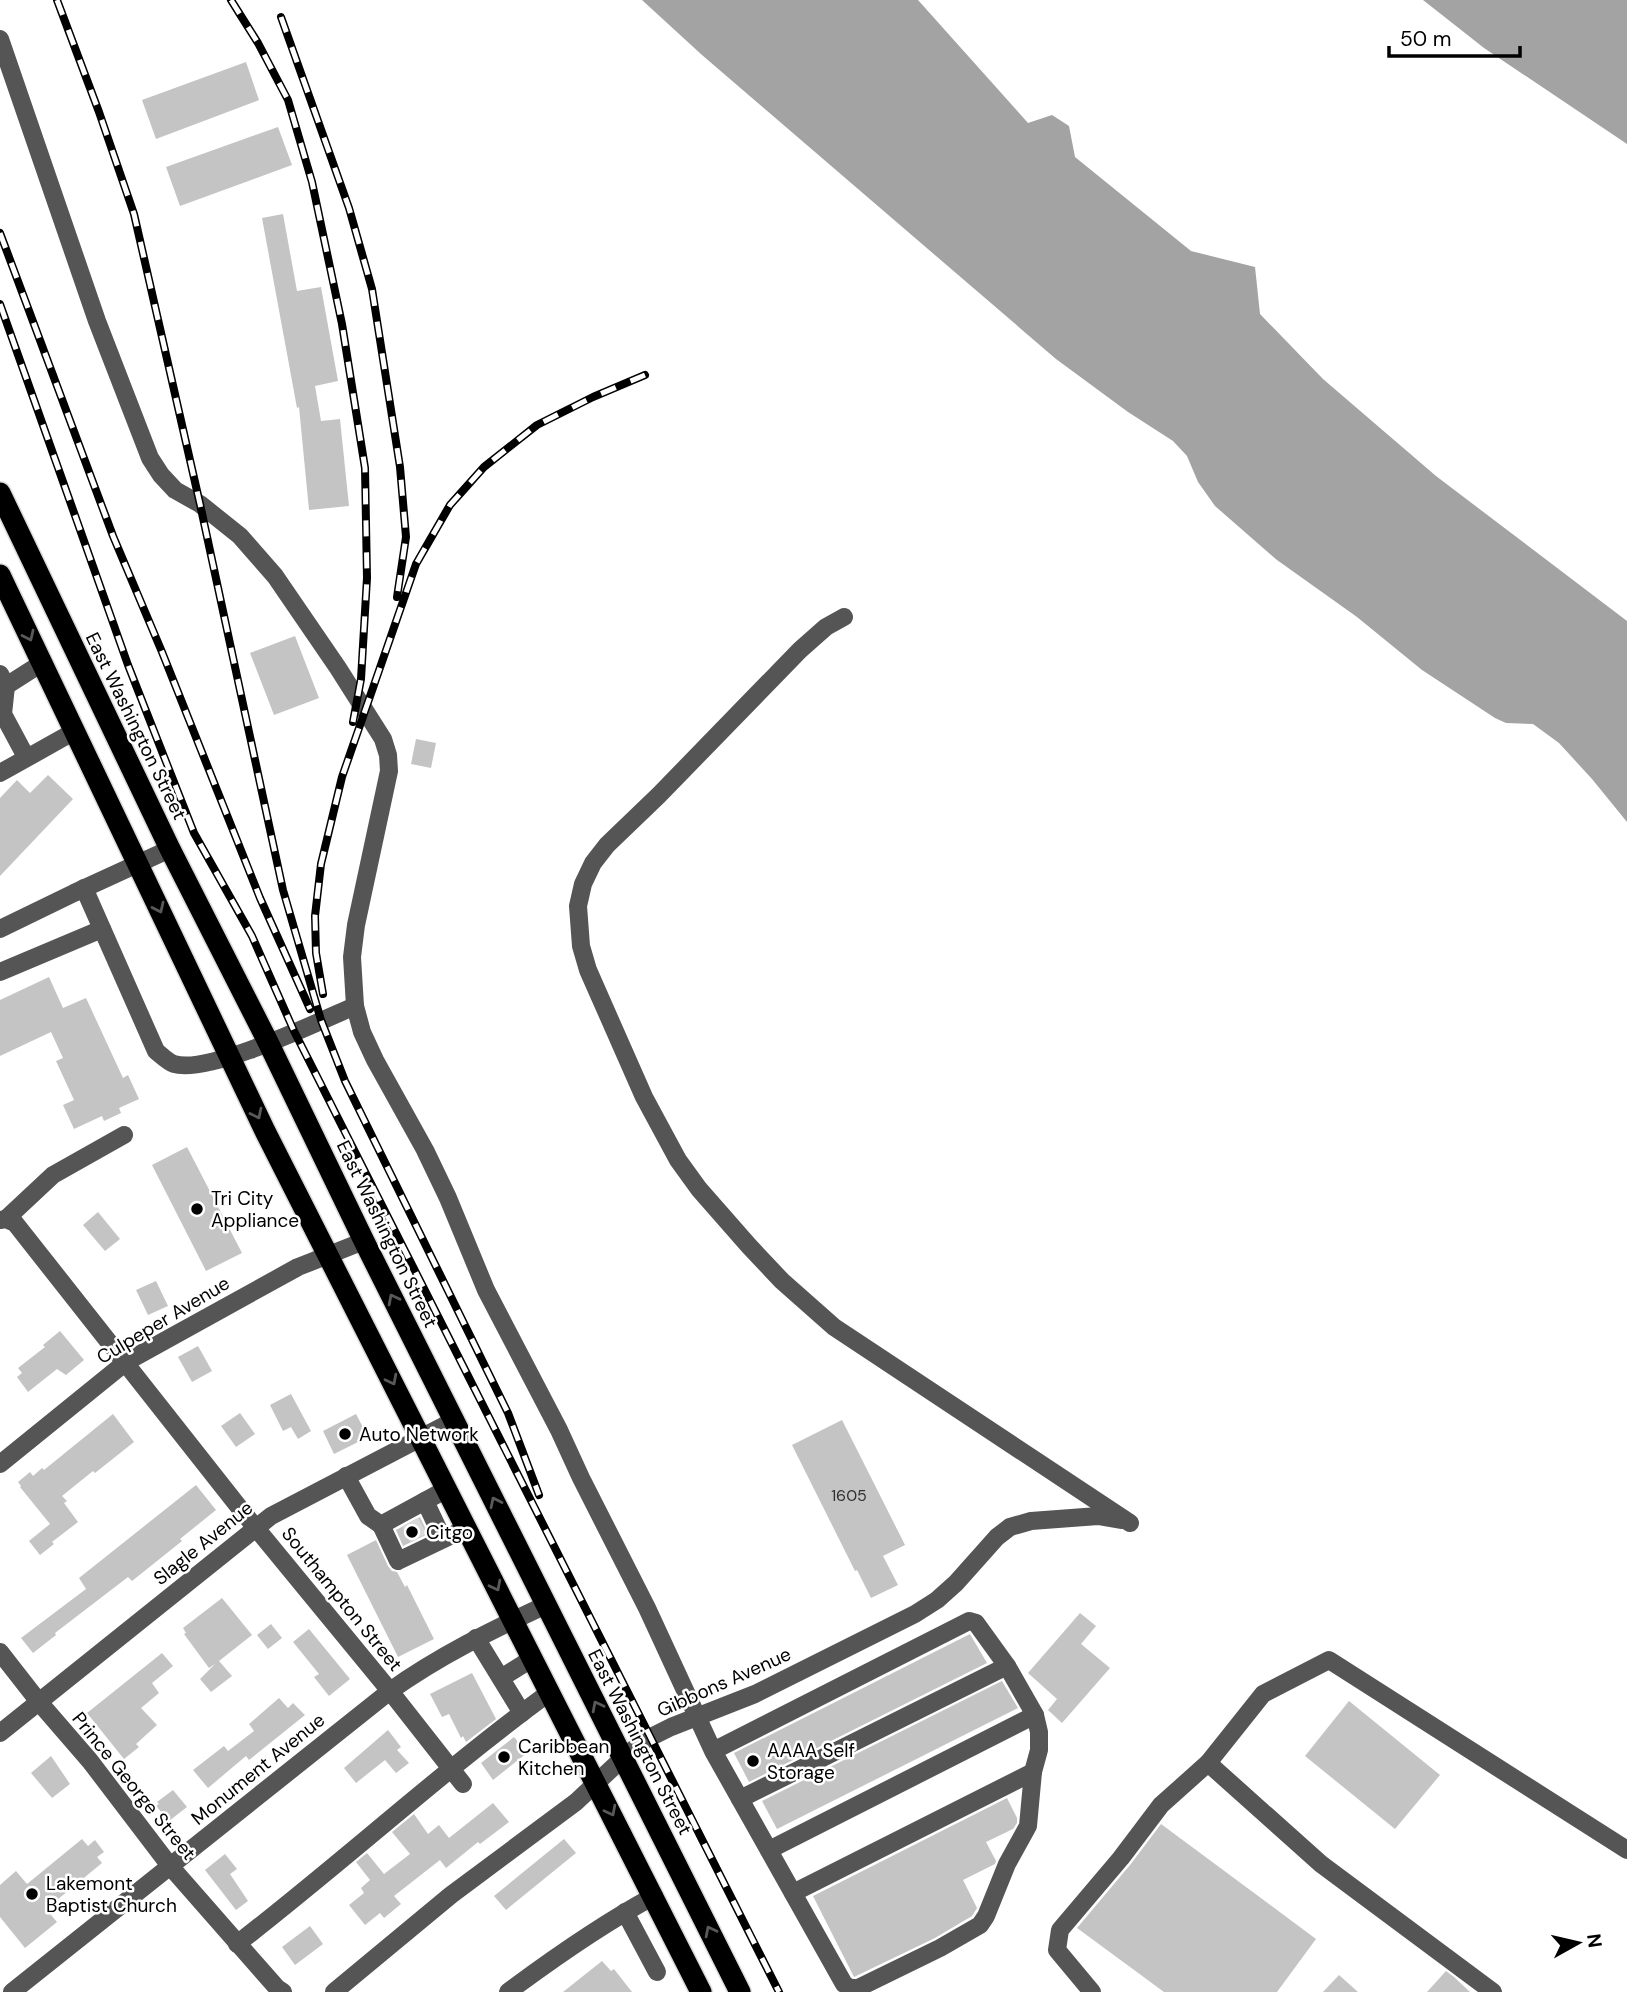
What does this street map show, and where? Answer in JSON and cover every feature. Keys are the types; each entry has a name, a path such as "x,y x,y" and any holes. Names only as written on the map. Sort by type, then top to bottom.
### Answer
{"highway":[{"name":"East Washington Street","path":"0,493 170,849 740,1992"},
{"path":"2,585 327,1254 701,1992"}],"street":[{"path":"0,39 97,321 150,458 175,490 200,504 240,536 263,560 330,656 383,739 389,771 356,925 352,957 355,1006 362,1032 425,1150 486,1290 676,1666 713,1751 844,1984 850,1988 858,1988 976,1928 986,1916 1007,1864 1028,1826 1039,1732 1035,1715 1007,1666 976,1622 969,1621 713,1751"},
{"name":"Gibbons Avenue","path":"334,1992 452,1895 576,1802 645,1740 755,1693 915,1614 937,1600 956,1583 997,1537 1010,1527 1031,1521 1098,1517 1130,1523 834,1327 774,1272 699,1189 678,1160 644,1097 588,970 581,946 578,905 583,884 593,863 607,845 800,650 826,627 844,617"},
{"path":"26,757 3,714 3,680 42,663"},
{"path":"0,772 75,731"},
{"path":"0,929 170,849"},
{"path":"84,888 156,1051 173,1064 193,1065 230,1057 355,1006"},
{"path":"0,972 102,929"},
{"path":"3,1220 53,1175 124,1136"},
{"name":"Southampton Street","path":"3,1220 15,1223 463,1784"},
{"name":"Culpeper Avenue","path":"0,1464 126,1362 298,1267 364,1241"},
{"name":"Slagle Avenue","path":"0,1733 256,1527 280,1511 455,1420"},
{"path":"346,1476 368,1517 381,1525 398,1560 422,1544 443,1539 467,1528"},
{"path":"381,1525 408,1517 425,1501 447,1489"},
{"path":"425,1501 443,1539"},
{"name":"Monument Avenue","path":"12,1992 390,1691 422,1668 476,1638 546,1605"},
{"path":"476,1638 522,1713"},
{"name":"Prince George Street","path":"0,1652 90,1761 170,1866 237,1944"},
{"path":"500,1678 533,1658"},
{"path":"1092,1992 1057,1950 1060,1930 1121,1858 1161,1805 1208,1763 1263,1694 1329,1660 1627,1850"},
{"path":"740,1799 1007,1666"},
{"path":"283,1992 237,1944 550,1692"},
{"path":"769,1850 1035,1715"},
{"path":"1208,1763 1321,1864 1493,1992"},
{"path":"793,1893 1033,1772"},
{"path":"508,1992 573,1944 654,1896"},
{"path":"625,1912 657,1972"}],"shaded area":[{"path":"642,0 918,0 1028,123 1052,115 1069,126 1075,157 1191,251 1255,267 1260,314 1323,379 1436,476 1627,621 1627,822 1559,743 1533,724 1506,723 1495,718 1422,670 1357,617 1277,560 1215,506 1198,482 1187,456 1173,441 1056,359 702,55"},
{"path":"1423,0 1627,0 1627,144 1484,48"}],"building":[{"path":"246,62 259,100 156,139 142,100"},
{"path":"278,127 292,165 180,206 166,167"},
{"path":"283,214 297,291 321,287 338,381 315,386 321,421 340,419 349,506 309,510 299,407 297,408 262,218"},
{"path":"295,636 319,698 274,715 250,653"},
{"path":"416,739 436,743 431,768 411,764"},
{"path":"48,775 73,799 0,876 0,798 17,780 30,793"},
{"path":"49,977 63,1008 86,998 123,1078 128,1075 139,1099 119,1108 121,1113 104,1121 102,1116 74,1129 63,1105 74,1100 56,1061 63,1058 51,1032 0,1056 0,1000"},
{"name":"Tri City Appliance","path":"187,1147 242,1253 206,1271 152,1165"},
{"path":"98,1212 120,1239 105,1251 83,1225"},
{"path":"156,1281 168,1306 148,1315 136,1290"},
{"path":"60,1331 84,1360 66,1375 57,1369 28,1392 17,1377 22,1373 18,1368"},
{"path":"198,1346 212,1371 192,1382 178,1357"},
{"path":"291,1394 311,1431 298,1439 291,1427 283,1431 270,1405"},
{"path":"240,1413 255,1434 236,1447 221,1426"},
{"path":"113,1414 134,1442 62,1496 78,1522 40,1555 29,1541 50,1524 18,1482 30,1472 33,1476 42,1468 44,1470"},
{"name":"Auto Network","path":"356,1414 368,1437 334,1454 323,1431"},
{"path":"842,1420 905,1545 883,1556 898,1585 871,1598 792,1445"},
{"path":"196,1485 216,1510 132,1581 128,1577 33,1653 21,1638 86,1589 79,1578"},
{"name":"Citgo","path":"420,1517 428,1534 403,1546 396,1530"},
{"path":"376,1540 388,1566 397,1572 405,1587 407,1585 434,1639 398,1657 347,1555"},
{"path":"222,1598 252,1635 219,1661 232,1676 211,1692 200,1679 215,1664 209,1668 184,1634 186,1633 183,1628"},
{"path":"1080,1613 1096,1626 1081,1644 1110,1668 1062,1723 1048,1710 1057,1699 1028,1673"},
{"path":"271,1624 282,1638 268,1649 257,1635"},
{"path":"309,1629 350,1679 329,1696 314,1677 319,1674 293,1642"},
{"path":"970,1634 987,1663 749,1782 734,1753"},
{"path":"162,1653 173,1666 152,1683 159,1693 141,1708 157,1725 136,1744 139,1747 124,1759 87,1713"},
{"path":"472,1673 496,1719 466,1742 463,1736 461,1738 449,1714 442,1717 430,1694"},
{"path":"1002,1681 1018,1708 777,1829 762,1801"},
{"path":"279,1698 288,1708 293,1703 305,1715 249,1760 246,1756 208,1788 193,1770 224,1746 228,1751 254,1731 249,1724"},
{"path":"1349,1701 1440,1775 1395,1829 1305,1756"},
{"path":"388,1730 401,1747 397,1750 409,1763 396,1773 385,1760 356,1783 344,1768"},
{"path":"514,1737 527,1753 493,1780 481,1763"},
{"path":"51,1756 70,1784 52,1798 31,1773"},
{"path":"173,1790 187,1807 169,1821 156,1806 159,1804 157,1802"},
{"path":"1007,1798 1017,1823 1013,1829 986,1842 995,1864 963,1880 977,1908 972,1916 935,1938 854,1977 813,1896"},
{"path":"493,1803 509,1822 480,1844 478,1842 446,1868 440,1860 394,1896 401,1904 384,1918 380,1913 365,1925 349,1905 364,1893 361,1888 370,1880 356,1862 367,1853 384,1874 410,1854 392,1832 414,1814 428,1834 439,1825 449,1838"},
{"path":"1161,1824 1316,1939 1277,1992 1164,1992 1077,1928"},
{"name":"Lakemont Baptist Church","path":"82,1839 88,1846 95,1840 104,1852 97,1857 102,1863 46,1909 57,1922 25,1948 0,1917 0,1885 16,1871 27,1884"},
{"path":"564,1839 576,1853 506,1910 494,1896"},
{"path":"225,1854 237,1869 230,1874 248,1901 236,1910 205,1870"},
{"path":"310,1926 323,1944 295,1965 282,1947"},
{"path":"602,1961 611,1971 614,1969 632,1992 563,1992"},
{"path":"1446,1971 1454,1977 1470,1992 1427,1992"},
{"path":"1339,1975 1358,1992 1323,1992"}],"tunnel":[{"path":"410,1522 419,1539"}],"railway":[{"path":"57,0 134,214 283,890 321,1020 345,1081 508,1413 539,1495"},
{"path":"231,0 258,43 288,100 312,182 342,324 365,468 367,578 361,679 353,722"},
{"path":"281,17 349,208 372,289 400,467 406,537 397,597"},
{"path":"0,233 113,536 260,898 310,1009"},
{"path":"0,304 128,665 194,833 252,936 294,1031 779,1992"},
{"path":"323,994 316,953 315,916 321,864 342,777 416,564 450,505 484,467 537,425 645,375"}],"place":[{"name":"Tri City Appliance","path":"197,1209"},
{"name":"Auto Network","path":"345,1434"},
{"name":"Citgo","path":"412,1532"},
{"name":"Caribbean Kitchen","path":"504,1757"},
{"name":"AAAA Self Storage","path":"753,1761"},
{"name":"Lakemont Baptist Church","path":"32,1894"}]}
